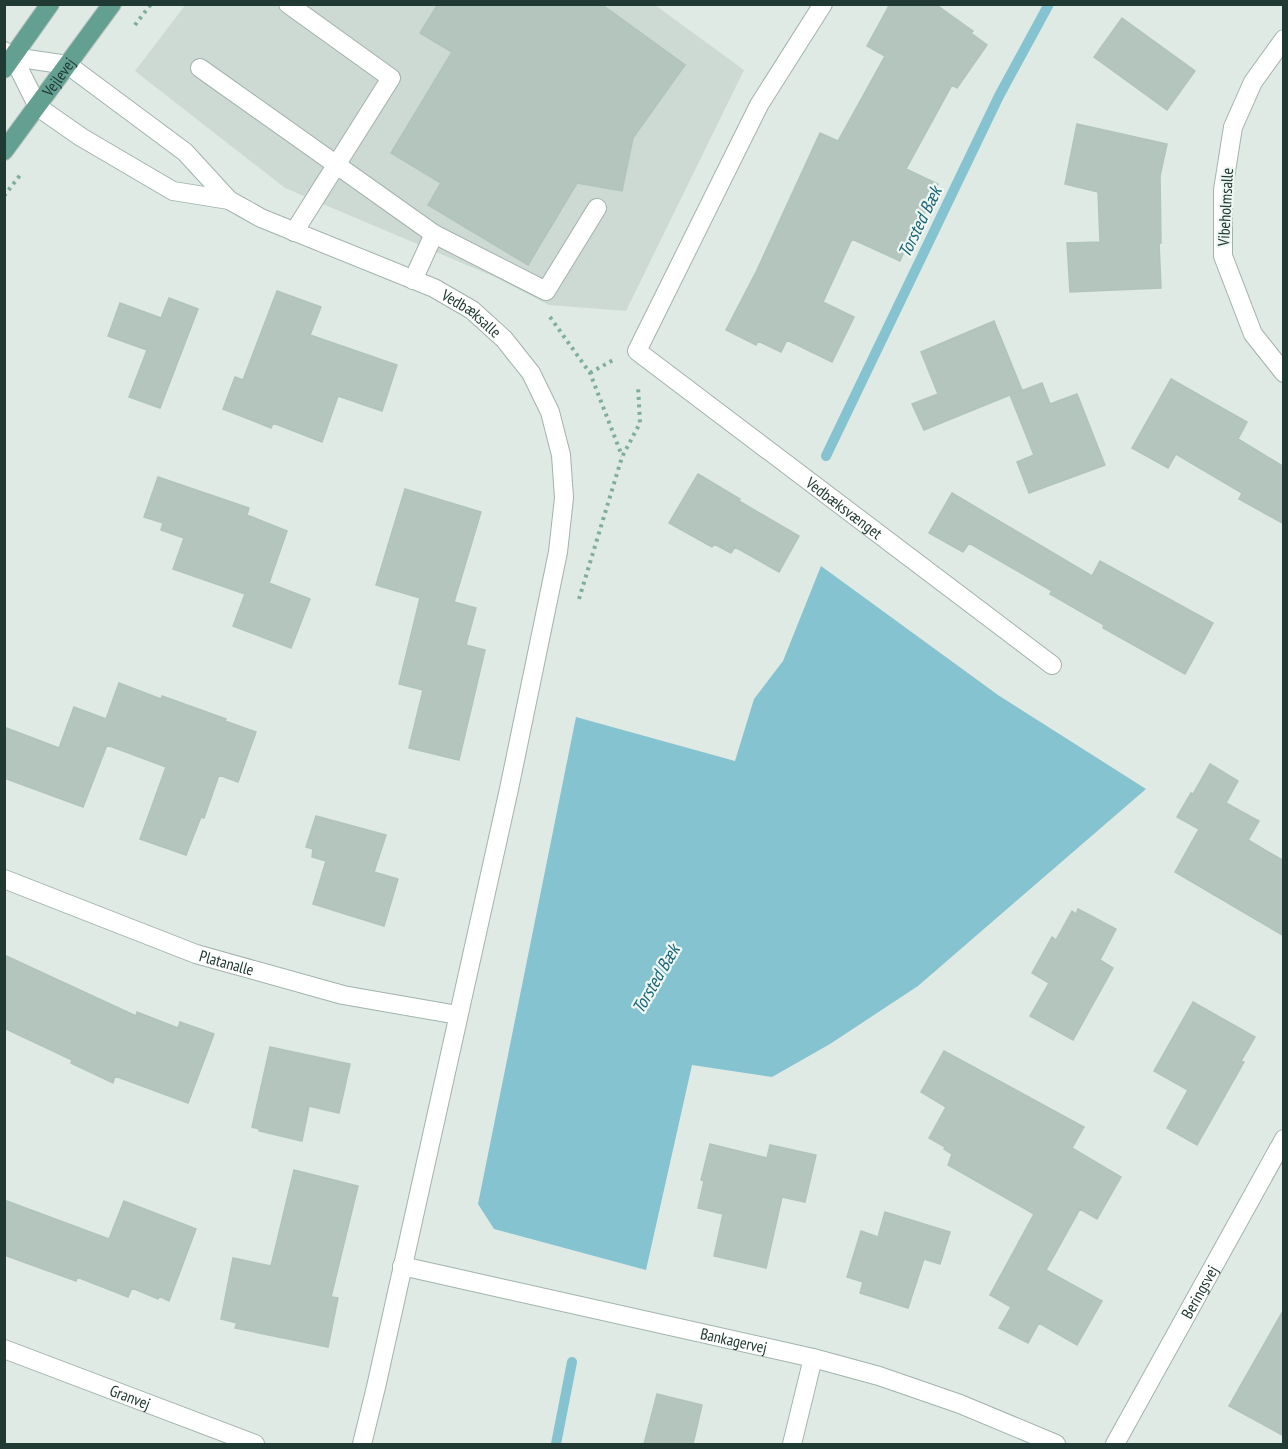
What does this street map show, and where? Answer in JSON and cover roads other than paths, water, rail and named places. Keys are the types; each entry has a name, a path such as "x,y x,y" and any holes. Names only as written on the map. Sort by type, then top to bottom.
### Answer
{"main road":[{"path":"7,59 50,4"},
{"name":"Vejlevej","path":"4,151 112,4"}],"street":[{"path":"288,4 391,78 294,232"},
{"name":"Vedbæksvænget","path":"823,4 759,105 637,351 1052,664"},
{"name":"Vibeholmsalle","path":"1284,39 1253,82 1233,127 1223,190 1223,256 1253,334 1284,373"},
{"name":"Vedbæksalle","path":"7,59 68,65 185,152 229,200 261,218 434,288 472,310 504,339 531,373 550,412 561,454 564,498 558,552 509,789 362,1444"},
{"name":"Vedbæksalle","path":"7,59 38,107 81,137 173,191 229,200"},
{"path":"200,68 434,234 546,291 597,208"},
{"path":"413,280 434,234"},
{"name":"Platanalle","path":"4,879 196,954 343,995 458,1015"},
{"name":"Beringsvej","path":"1115,1444 1284,1139"},
{"name":"Bankagervej","path":"402,1266 813,1358 879,1376 960,1404 1056,1444"},
{"name":"Granvej","path":"4,1349 255,1444"},
{"path":"792,1444 813,1358"}],"water":[{"path":"821,566 998,695 1146,789 918,986 830,1044 772,1077 692,1065 646,1270 494,1229 478,1204 576,717 735,761 754,699 783,661"}],"waterway":[{"name":"Torsted Bæk","path":"826,456 999,96 1049,4"},
{"name":"Torsted Bæk","path":"556,1444 572,1362"}]}
